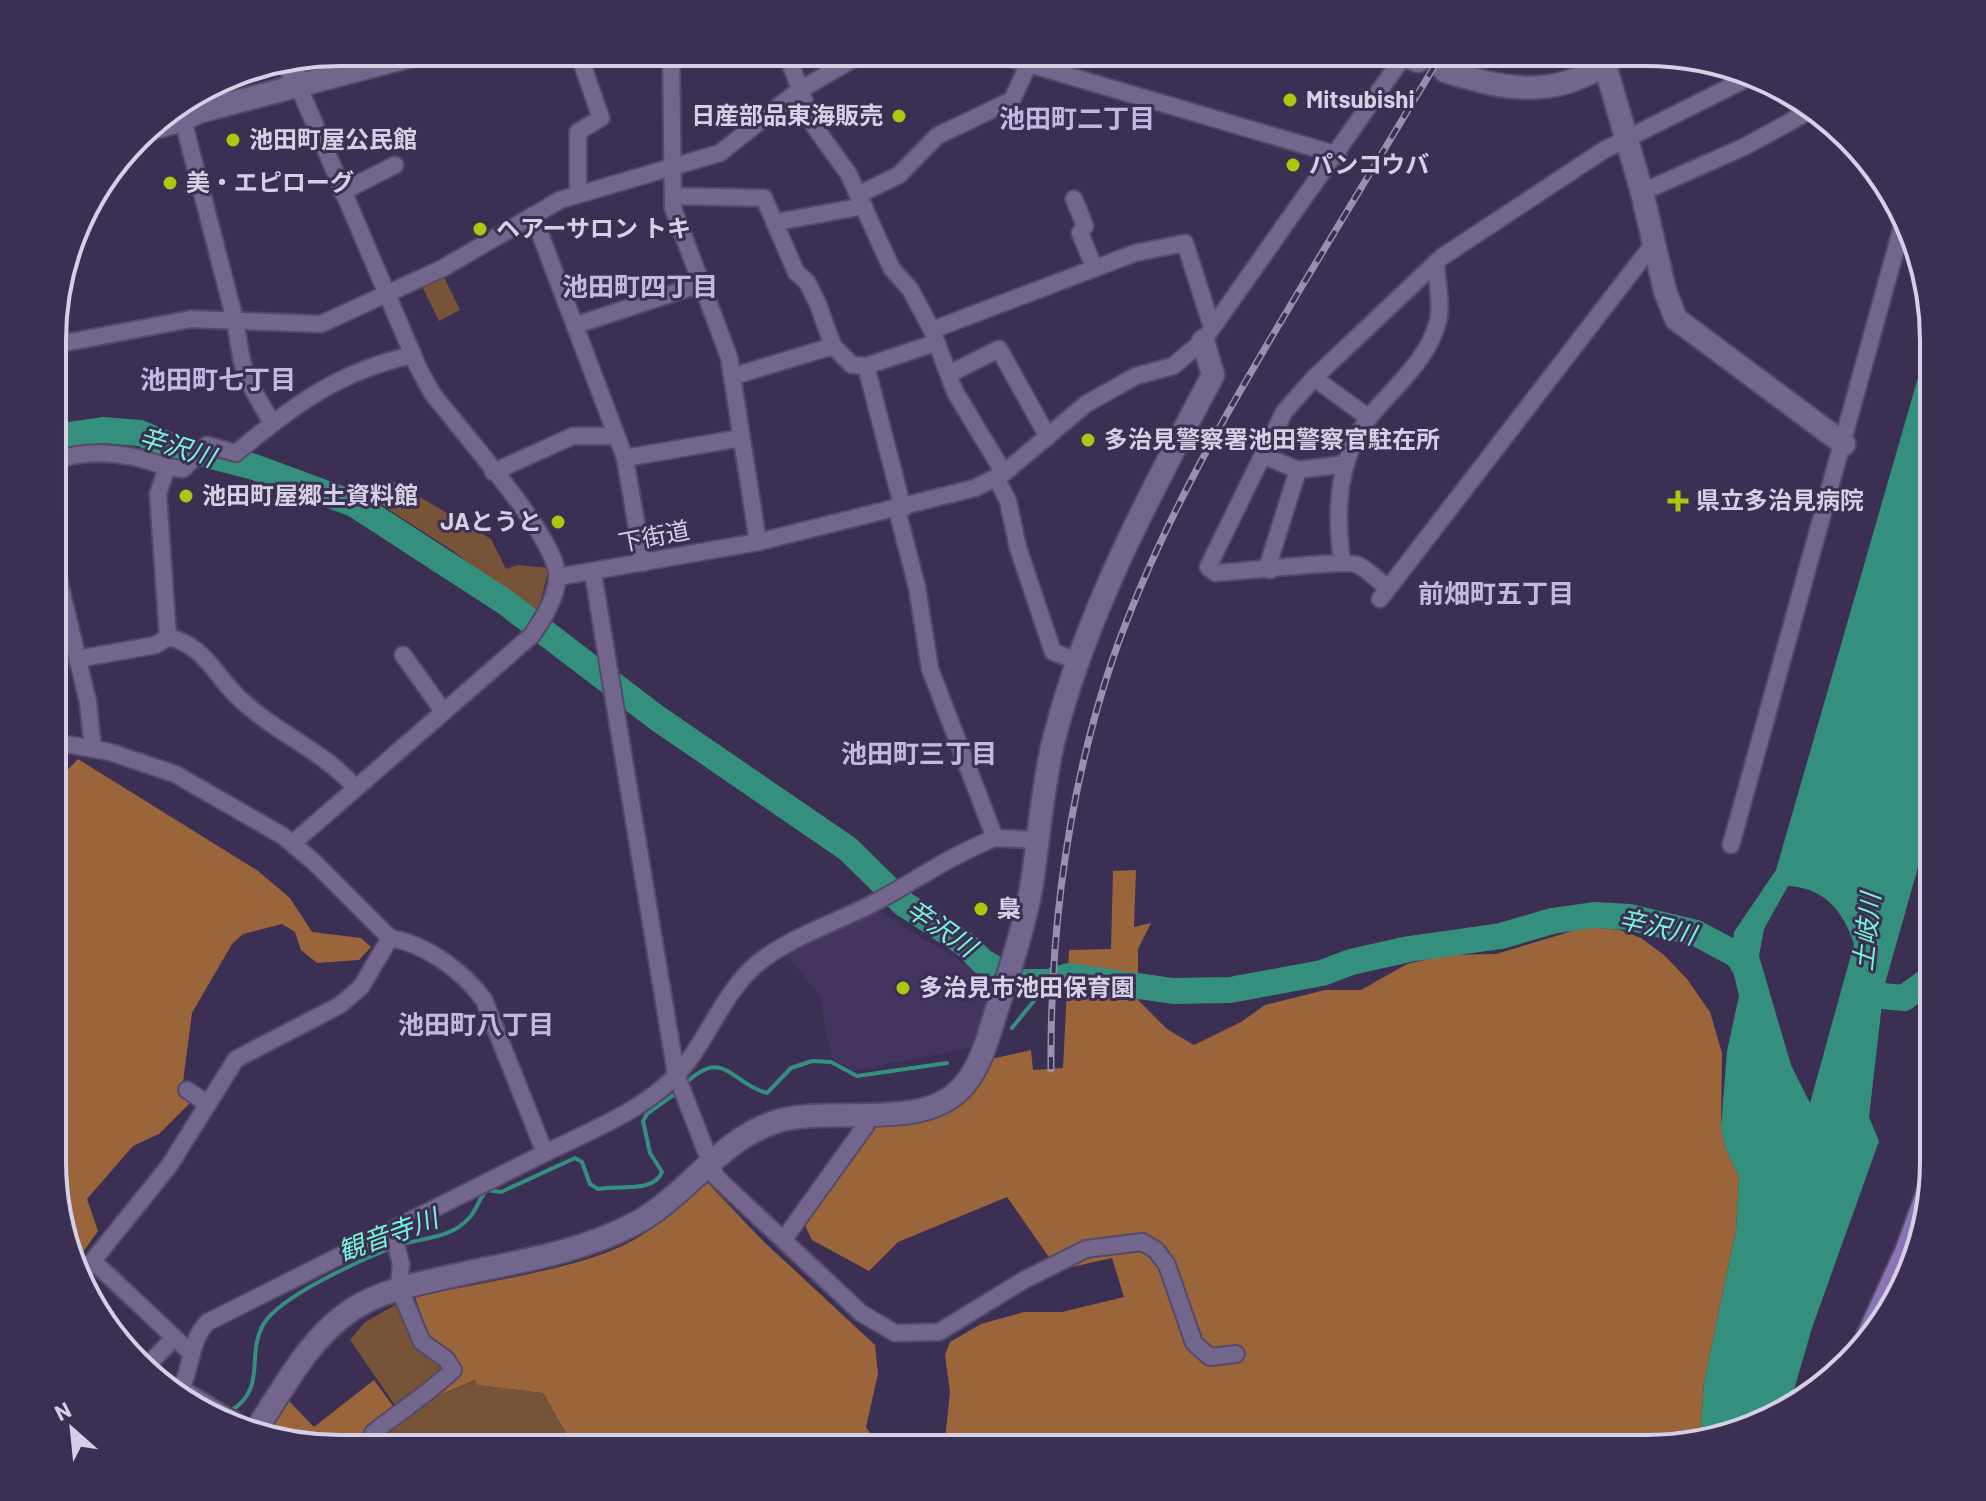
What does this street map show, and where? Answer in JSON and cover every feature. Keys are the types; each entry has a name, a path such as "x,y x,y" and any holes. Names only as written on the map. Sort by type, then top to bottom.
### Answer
{"street":[{"path":"174,122 198,112 368,67"},
{"path":"578,194 578,132 601,118 583,67"},
{"path":"671,67 676,220 734,376 758,542"},
{"path":"791,67 814,126 839,160 861,200 892,269 910,289 967,414 1000,475 1027,578 1053,652 1080,662"},
{"path":"66,343 191,319 321,324 443,268 533,215 578,194 720,153 798,91 839,67"},
{"path":"777,222 861,200 899,175 937,136 1012,100 1027,67"},
{"path":"1035,67 1338,155"},
{"name":"下街道","path":"558,577 758,542 900,509 975,488 1000,475 1086,404 1136,376 1173,366 1207,334 1398,67"},
{"path":"1445,71 1490,85 1543,89 1594,67"},
{"path":"1614,67 1627,137 1665,291 1676,319 1844,444"},
{"path":"292,70 342,192 432,393 543,534 558,577 545,617 524,641 293,843"},
{"path":"1654,243 1384,593 1357,564 1342,561 1216,573 1208,567 1284,412 1314,378 1436,266 1442,257 1627,137 1738,83"},
{"path":"1642,192 1746,146 1802,115"},
{"path":"183,120 249,383 272,423"},
{"path":"342,192 395,165"},
{"path":"261,1423 326,1332 353,1308 399,1288 592,1244 639,1222 747,1135 768,1124 810,1115 903,1114 928,1109 949,1099 964,1086 981,1057 1019,945 1054,740 1080,662 1112,571 1139,512 1213,375 1207,334 1185,243 1135,253 1094,267 866,366 852,365 833,346 818,304 807,282 796,272 777,222 764,198 673,196"},
{"path":"1074,199 1085,226 1080,233 1094,267"},
{"path":"533,215 625,458 643,563"},
{"path":"1731,845 1900,236"},
{"path":"1342,561 1336,499 1345,464 1369,418 1410,372 1439,319 1436,266"},
{"path":"576,325 701,284"},
{"path":"734,376 833,346"},
{"path":"949,374 999,349 1048,437"},
{"path":"66,456 111,453 137,456 167,467 186,466 205,446 236,453 272,423 350,373 413,355"},
{"path":"866,366 917,587 930,669 995,838"},
{"path":"1314,378 1369,418"},
{"path":"493,472 573,436 615,436"},
{"path":"625,458 741,438"},
{"path":"1264,456 1298,470 1345,464"},
{"path":"167,467 158,494 168,637"},
{"path":"1270,570 1269,562 1298,470"},
{"path":"593,573 679,1084 710,1165 725,1185 877,1325 895,1333 926,1334 949,1327 1024,1280 1086,1249 1142,1242 1156,1250 1167,1265 1194,1343 1210,1357 1236,1354"},
{"path":"66,613 88,702 93,749"},
{"path":"77,659 156,645 168,637"},
{"path":"168,637 195,646 211,668 263,720 332,762 355,787"},
{"path":"403,655 443,711"},
{"path":"66,744 93,749 175,774 293,843 390,938 405,940 468,978 484,1000 545,1153"},
{"path":"182,1385 199,1333 208,1322 396,1240 412,1219 632,1111 679,1084 690,1059 736,986 759,962 964,850 995,838 1039,840"},
{"path":"88,1267 169,1166 236,1059 340,1005 361,987 390,938"},
{"path":"187,1090 208,1104"},
{"path":"784,1239 866,1125 866,1113"},
{"path":"373,1433 407,1405 425,1397 453,1370 446,1359 422,1342 399,1288 396,1240"},
{"path":"93,1261 192,1354"},
{"path":"152,1361 174,1338"}],"shaded area":[{"path":"442,273 460,310 439,321 421,284"},
{"path":"391,480 491,539 506,569 518,565 549,568 537,615 453,551 377,502"},
{"path":"78,759 258,871 290,898 312,932 361,938 371,947 359,960 317,963 301,950 295,932 282,924 243,934 232,944 192,1013 183,1082 191,1102 159,1134 133,1146 87,1199 98,1231 82,1253 71,1215 67,1179 67,771"},
{"path":"1136,870 1134,927 1151,923 1138,949 1138,1000 1167,1029 1194,1045 1241,1022 1265,1005 1325,990 1361,990 1407,964 1445,955 1496,954 1586,927 1620,930 1641,938 1664,955 1687,979 1710,1012 1722,1053 1721,1127 1725,1147 1739,1177 1736,1230 1704,1382 1701,1430 1646,1435 946,1434 950,1392 945,1355 950,1342 981,1324 1024,1312 1062,1312 1124,1297 1112,1258 1058,1270 1007,1197 898,1242 869,1271 812,1240 800,1215 866,1125 908,1124 945,1112 991,1059 1031,1050 1033,1070 1063,1068 1069,950 1111,949 1113,871"},
{"name":"多治見市池田保育園","path":"874,905 887,917 994,981 974,1047 852,1071 831,1057 820,996 784,951"},
{"path":"707,1182 761,1239 875,1345 878,1374 866,1427 871,1434 566,1434 543,1393 478,1385 475,1380 430,1399 457,1364 450,1351 428,1334 415,1297 550,1269 602,1254 647,1232"},
{"path":"395,1305 422,1342 453,1370 399,1411 350,1340 365,1322"},
{"path":"374,1380 395,1409 375,1434 322,1434 265,1424 289,1401 314,1427"},
{"path":"476,1380 479,1385 543,1393 566,1434 379,1434 430,1399"}],"water":[{"name":"土岐川","path":"1920,371 1919,862 1884,987 1869,1117 1879,1141 1812,1328 1794,1391 1751,1414 1701,1430 1704,1382 1736,1230 1739,1177 1725,1147 1721,1127 1727,1051 1739,996 1731,962 1734,932 1776,870","holes":["1788,886 1812,891 1831,903 1844,921 1854,944 1810,1103 1791,1065 1759,956 1764,929"]}],"waterway":[{"name":"辛沢川","path":"66,435 103,430 140,433 171,446 254,467 354,504 505,602 657,718 848,849 904,904 965,944 982,961 1017,982 1049,982 1069,976 1173,991 1230,990 1322,973 1351,962 1409,949 1501,936 1552,921 1594,915 1629,917 1696,933 1737,955 1752,978"},
{"name":"観音寺川","path":"1012,1028 1049,982"},
{"path":"1860,994 1904,998 1919,987"},
{"name":"観音寺川","path":"684,1085 698,1073 718,1068 767,1093 791,1068 812,1061 831,1062 857,1076 947,1063"},
{"name":"観音寺川","path":"399,1245 455,1230 470,1217 487,1190 501,1192 575,1158 582,1162 590,1184 598,1189 652,1183 662,1172 650,1153 643,1121 647,1114 679,1091"},
{"name":"観音寺川","path":"232,1410 249,1391 258,1337 272,1314 321,1280 391,1248"}],"railway":[{"path":"1051,1069 1058,913 1073,810 1097,708 1131,610 1172,518 1219,428 1434,67"}],"place":[{"name":"Mitsubishi","path":"1290,100"},
{"name":"日産部品東海販売","path":"899,116"},
{"name":"池田町屋公民館","path":"233,140"},
{"name":"パンコウバ","path":"1293,165"},
{"name":"美・エピローグ","path":"170,183"},
{"name":"ヘアーサロン トキ","path":"480,229"},
{"name":"多治見警察署池田警察官駐在所","path":"1088,440"},
{"name":"池田町屋郷土資料館","path":"186,496"},
{"name":"県立多治見病院","path":"1678,501"},
{"name":"JAとうと","path":"558,522"},
{"name":"梟","path":"981,909"},
{"name":"多治見市池田保育園","path":"903,988"}],"district":[{"name":"池田町二丁目","path":"1077,119"},
{"name":"池田町四丁目","path":"640,287"},
{"name":"池田町七丁目","path":"218,380"},
{"name":"前畑町五丁目","path":"1496,594"},
{"name":"池田町三丁目","path":"919,754"},
{"name":"池田町八丁目","path":"476,1025"}]}
